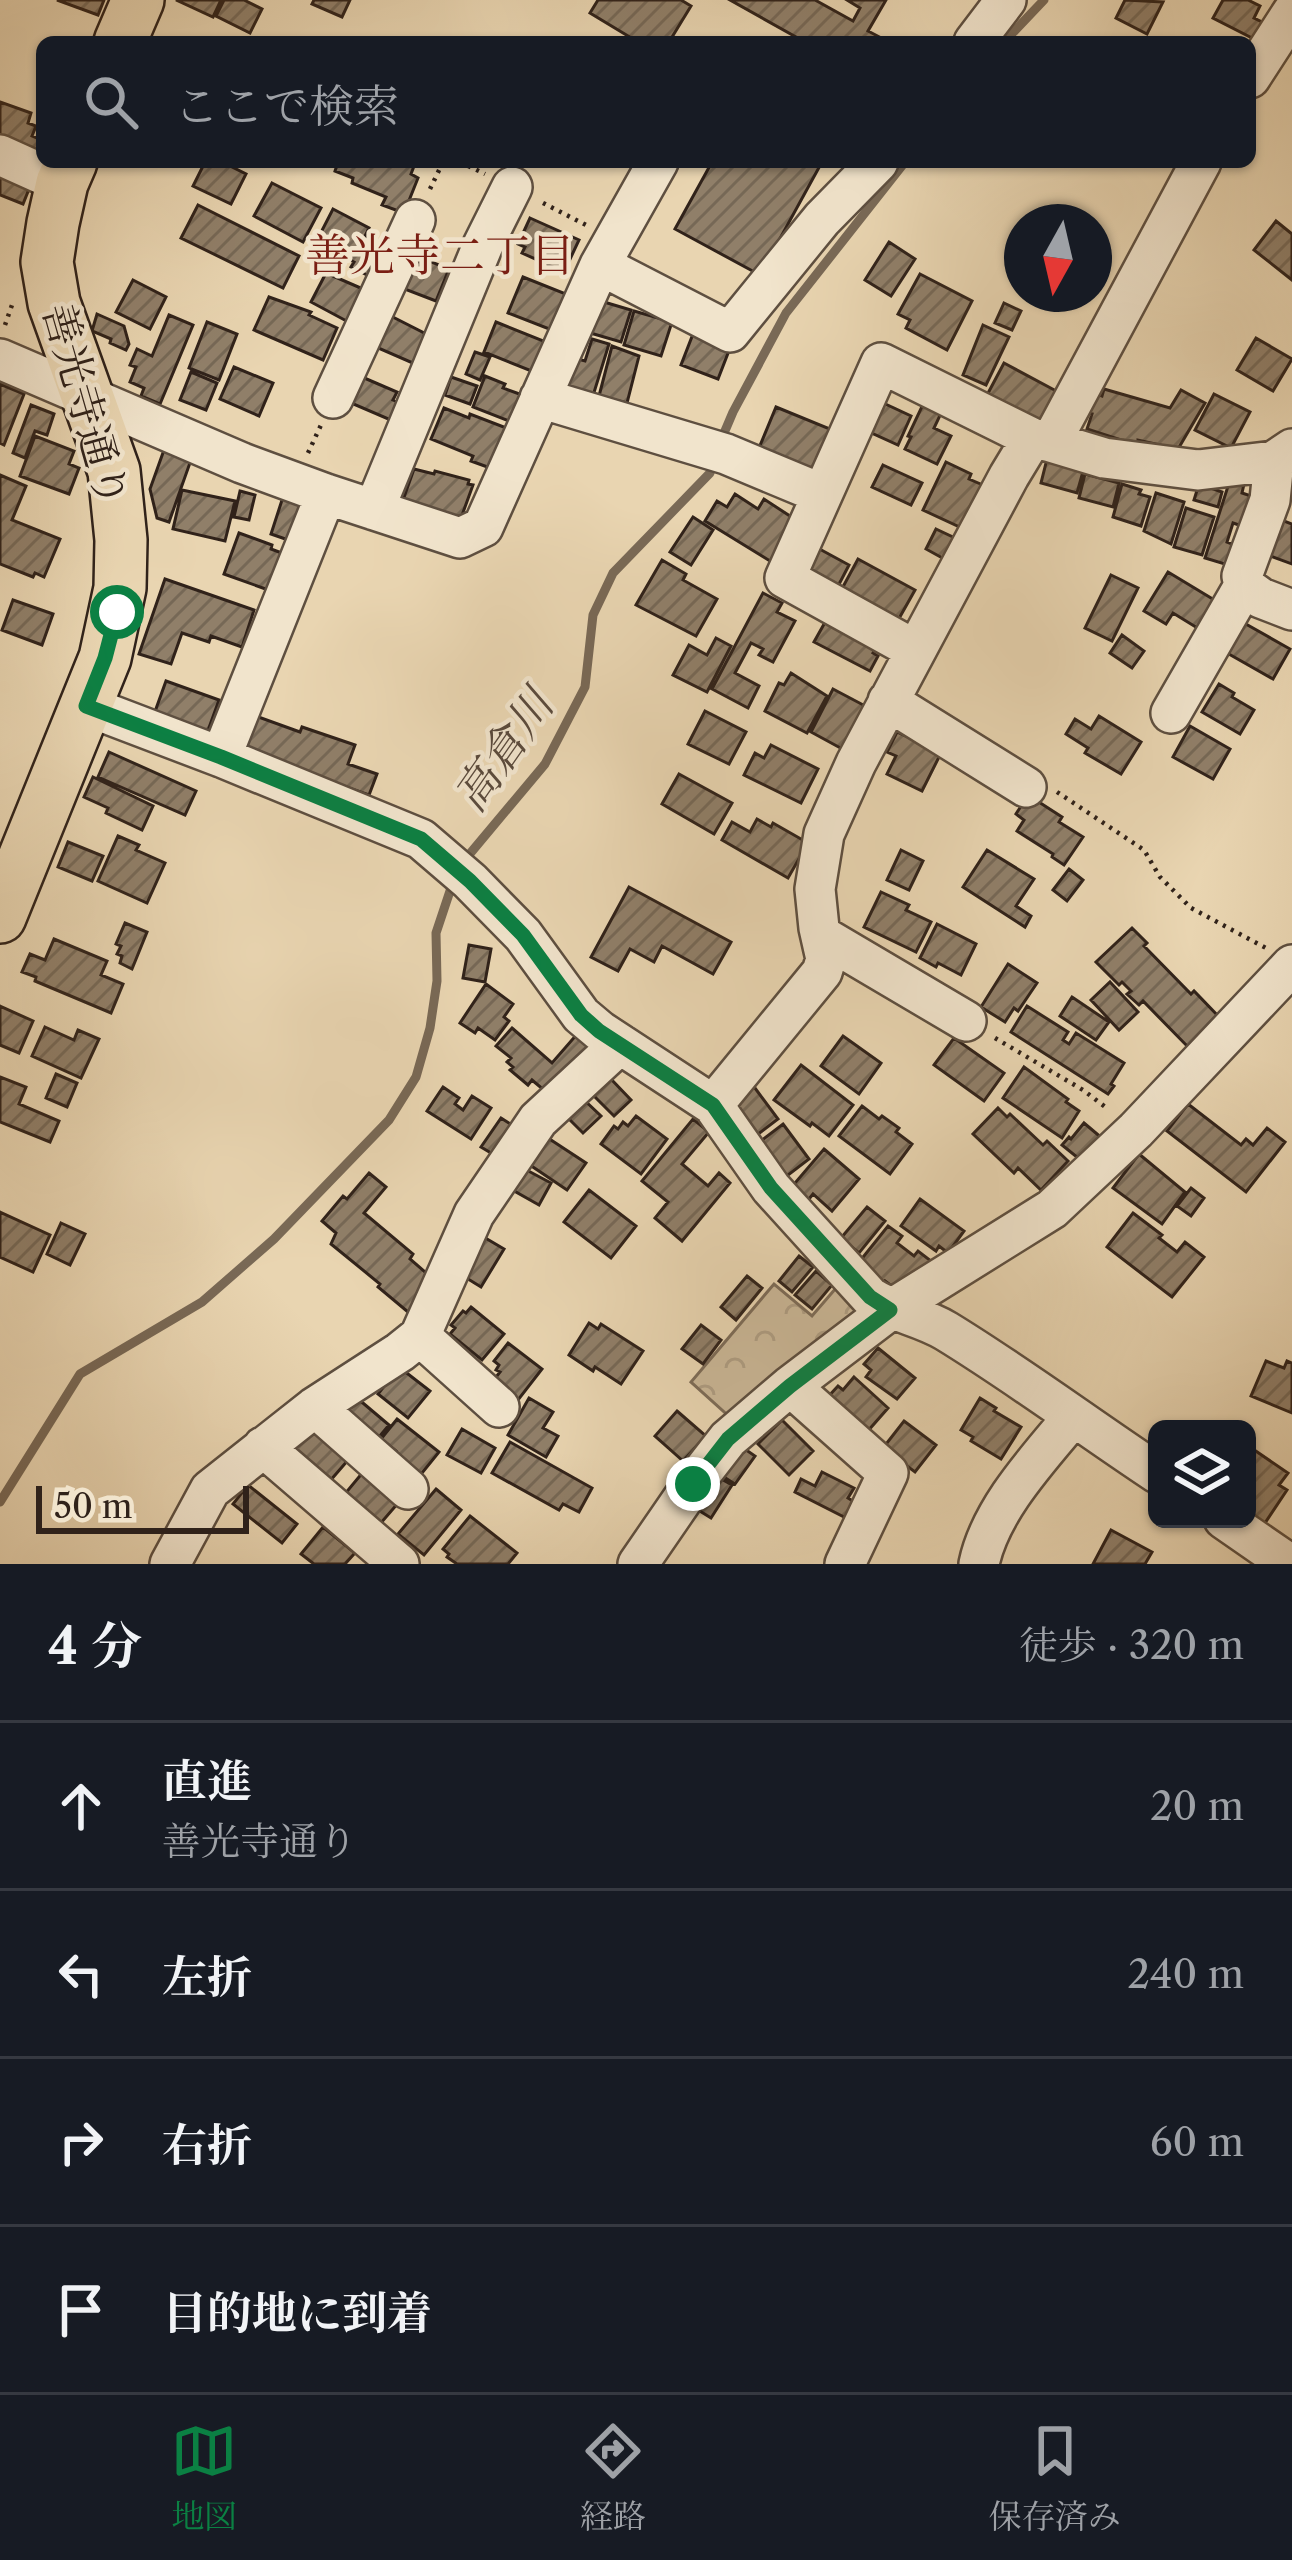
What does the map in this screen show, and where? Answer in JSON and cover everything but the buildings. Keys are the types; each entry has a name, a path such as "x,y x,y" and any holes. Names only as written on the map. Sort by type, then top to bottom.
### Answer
{"main road":[{"path":"123,36 138,0"},
{"name":"善光寺通り","path":"0,916 16,832 86,706 112,635 122,564 114,471 54,303 47,262 67,172"}],"street":[{"path":"979,36 1006,0"},
{"path":"1256,69 1292,13"},
{"path":"0,155 36,164"},
{"path":"0,359 242,463 460,538 483,527 600,265 655,168"},
{"path":"600,265 730,332 822,220 872,168"},
{"path":"713,1105 822,972 826,959 814,889 824,834 856,763 1009,476 1041,440 1198,168"},
{"path":"374,510 483,245 512,187"},
{"path":"333,398 415,220"},
{"path":"915,650 785,578 881,363 1041,440 1104,458 1198,470 1283,455 1241,576 1244,586 1261,598 1292,610"},
{"path":"540,398 717,452 823,494"},
{"path":"221,757 310,488"},
{"path":"1171,713 1244,586"},
{"path":"888,701 1026,787"},
{"path":"86,706 421,839 523,935 581,1015 713,1105 771,1188 870,1297 890,1310 925,1318 1148,1467"},
{"path":"822,936 966,1021"},
{"path":"638,1564 728,1439 890,1310 1052,1209 1136,1130 1283,959"},
{"path":"170,1564 210,1490 315,1407 420,1336 474,1214 538,1120 620,1044"},
{"path":"420,1336 500,1407"},
{"path":"790,1386 888,1473 845,1564"},
{"path":"315,1407 408,1489"},
{"path":"979,1564 983,1544 1024,1477 1072,1417"},
{"path":"263,1447 399,1564"},
{"path":"1236,1528 1277,1560"}],"path":[{"path":"310,488 333,398"},
{"path":"1026,787 1034,776 1144,850 1160,877 1191,908 1283,959"},
{"path":"966,1021 1083,1090 1136,1130"}],"green space":[{"path":"849,1273 890,1310 742,1428 691,1382 774,1284 812,1316"}],"waterway":[{"name":"高倉川","path":"1010,36 1044,0"},
{"name":"高倉川","path":"719,445 786,313 900,168"},
{"name":"高倉川","path":"463,862 545,764 585,687 593,615 613,573 710,473 714,460"},
{"name":"高倉川","path":"0,1502 80,1374 202,1302 274,1239 389,1120 416,1077 430,1028 437,981 436,933 453,882"}],"district":[{"name":"善光寺二丁目","path":"440,255"}],"route":[{"path":"117,612 86,706 421,839 523,935 581,1015 713,1105 771,1188 870,1297 890,1310 728,1439 693,1484"}]}
